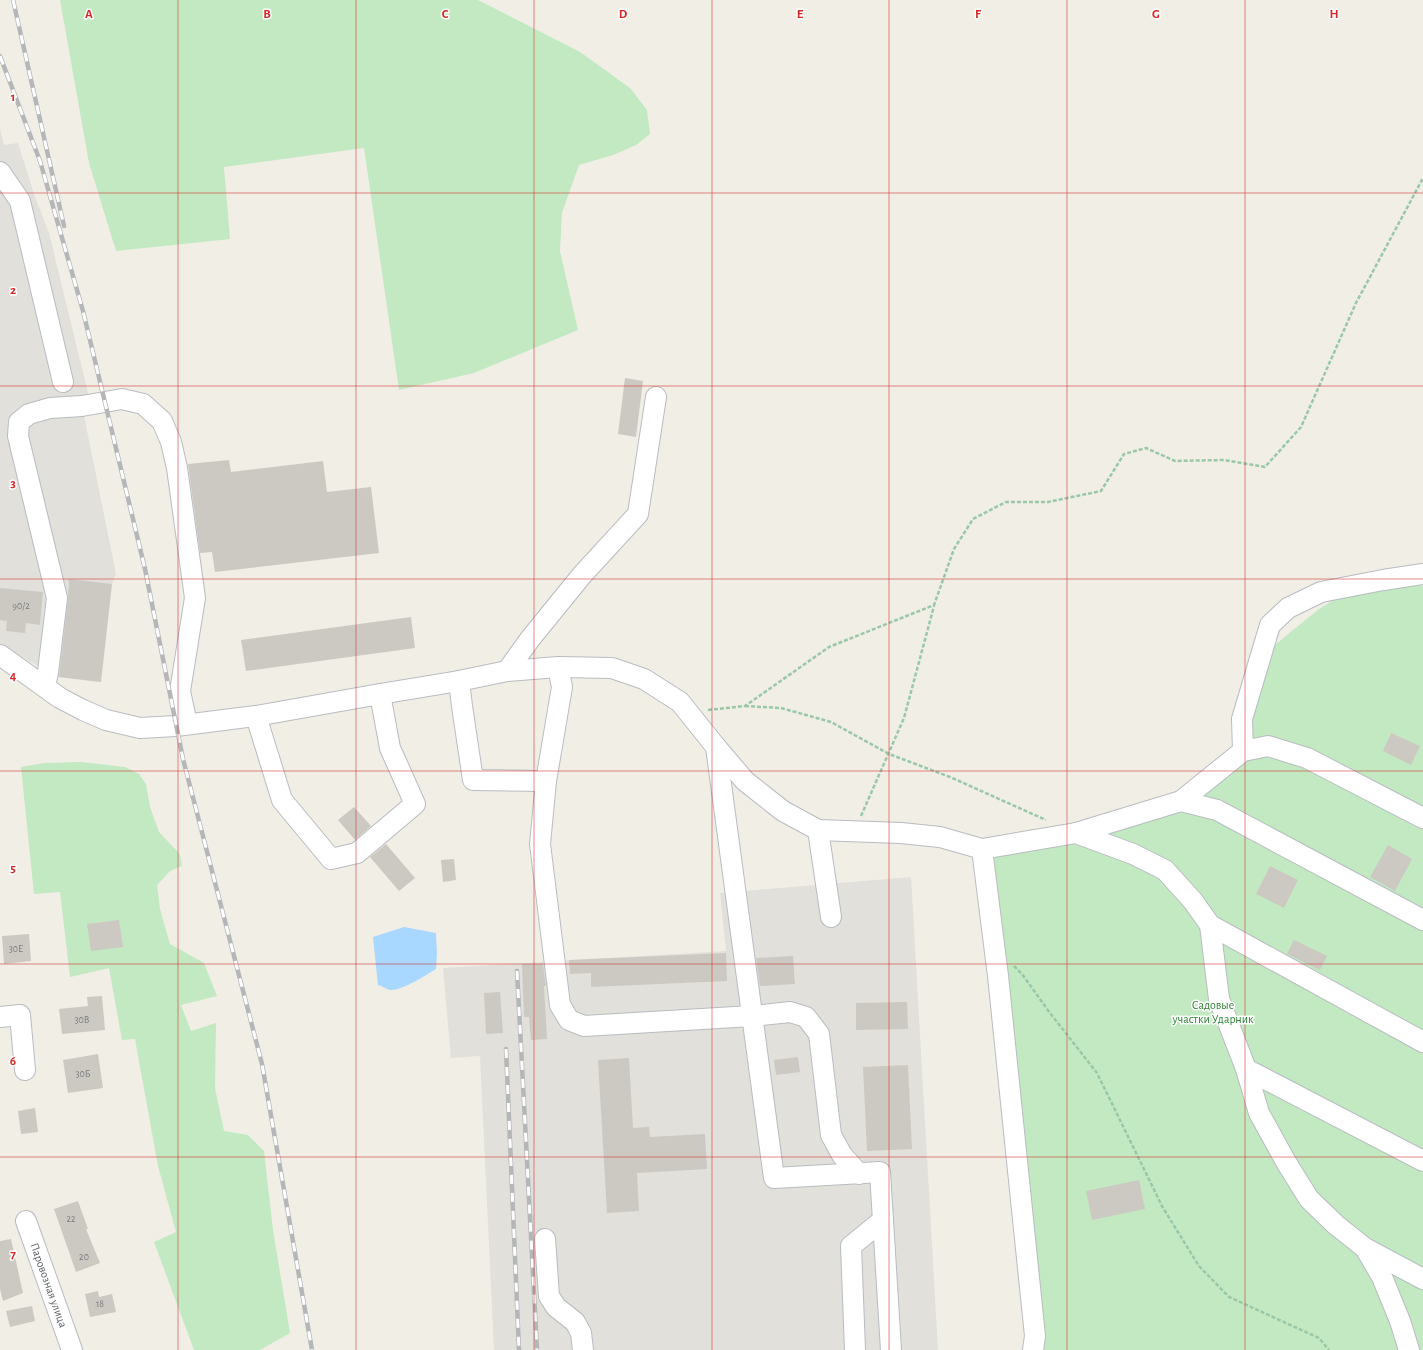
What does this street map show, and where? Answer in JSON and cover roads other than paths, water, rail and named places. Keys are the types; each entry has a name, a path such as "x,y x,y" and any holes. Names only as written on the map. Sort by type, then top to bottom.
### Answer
{"street":[{"path":"0,172 20,201 63,382"},
{"path":"507,672 530,639 582,575 638,514 656,397"},
{"path":"45,687 57,598 18,436 19,422 28,414 50,408 82,406 122,400 143,404 162,421 171,442 177,468 194,591 194,605 180,691 187,724"},
{"path":"1244,751 1242,719 1270,625 1288,608 1321,592 1423,574"},
{"path":"0,655 60,698 106,720 140,728 256,716 507,672 558,667 612,668 644,679 680,702 716,748 745,781 783,811 818,830 940,837 982,849 1076,833 1181,801 1244,751 1268,746 1307,758 1423,818"},
{"path":"558,667 562,687 546,781 540,844 560,1005 569,1020 584,1026 752,1016 790,1012 806,1018 819,1034 831,1135 842,1155 859,1174"},
{"path":"459,681 473,780 546,781"},
{"path":"256,716 282,800 331,859 357,853 415,804 390,748 380,694"},
{"path":"716,748 774,1178 880,1172 892,1350"},
{"path":"1181,801 1216,810 1423,920"},
{"path":"818,830 831,917"},
{"path":"1076,833 1133,854 1165,870 1193,901 1210,925 1423,1042"},
{"path":"982,849 1035,1336 1033,1350"},
{"path":"1210,925 1218,999 1246,1069 1259,1113 1286,1162 1309,1199 1336,1225 1365,1248 1423,1279"},
{"path":"0,1017 20,1015 25,1070"},
{"path":"1246,1069 1423,1162"},
{"path":"855,1350 851,1246 883,1220"},
{"name":"Паровозная улица","path":"26,1221 72,1350"},
{"path":"545,1239 549,1296 556,1307 575,1322 581,1333 583,1350"},
{"path":"1365,1248 1382,1277 1400,1321 1409,1350"}],"water":[{"path":"404,927 436,933 436,969 401,988 390,990 378,985 373,937"}],"railway":[{"path":"13,0 64,226"},
{"path":"0,56 40,161 83,311 145,569 183,759 262,1064 312,1350"},
{"path":"517,971 537,1350"},
{"path":"506,1049 519,1350"}],"park label":[{"name":"Садовые участки Ударник","path":"1213,1012"}]}
